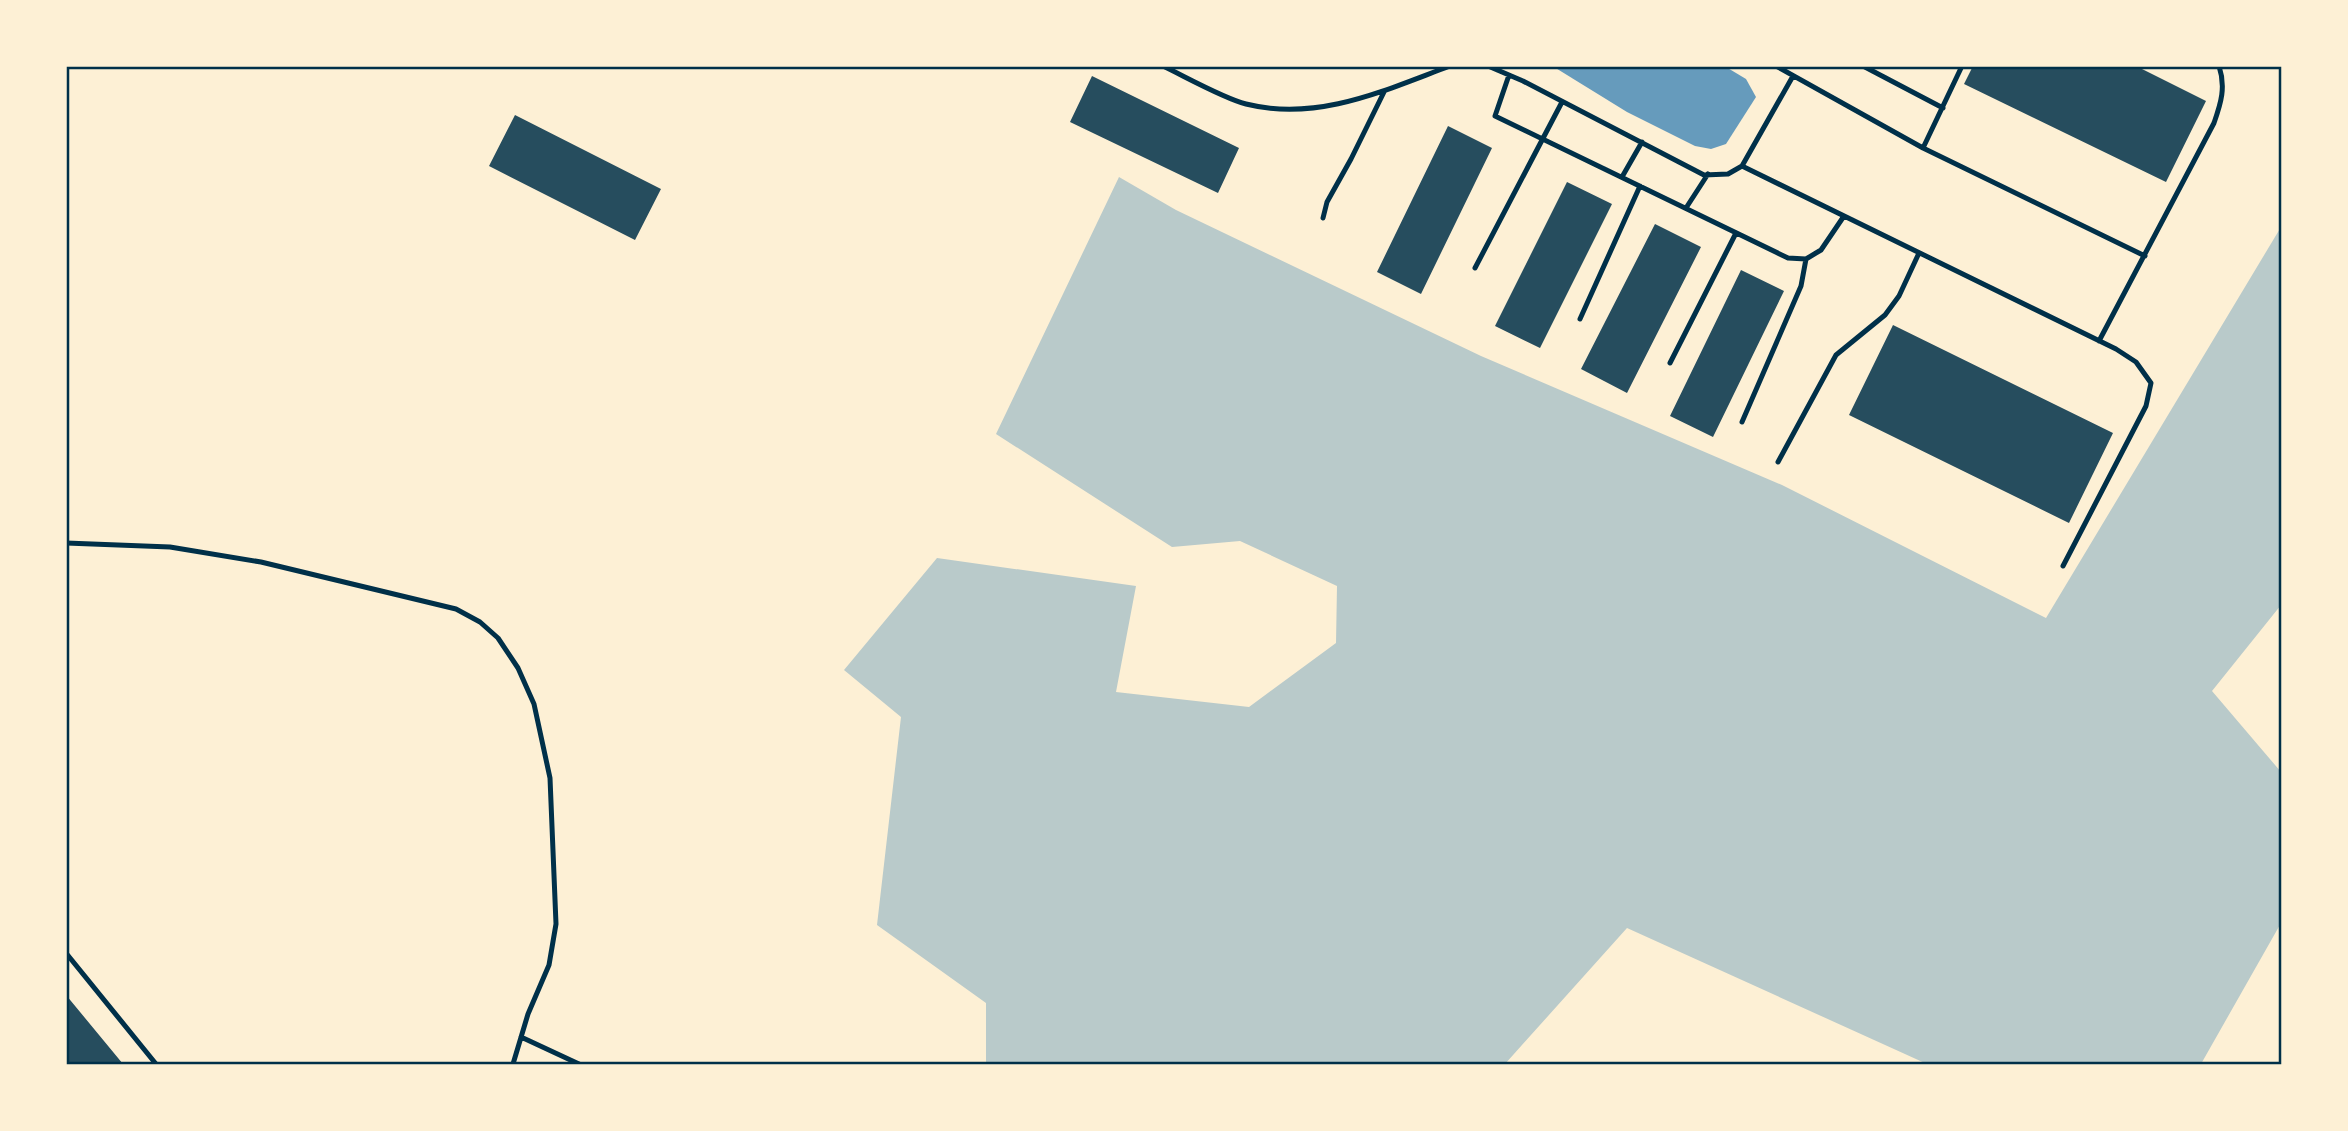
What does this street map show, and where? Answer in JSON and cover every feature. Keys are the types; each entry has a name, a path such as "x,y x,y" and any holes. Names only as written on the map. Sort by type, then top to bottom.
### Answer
{"lane":[{"path":"1163,66 1245,104 1281,109 1361,100 1436,69 1450,66"},
{"path":"1179,74 1182,66"},
{"path":"1488,66 1708,174 1728,174 1742,166 1793,76"},
{"path":"1776,66 1923,148 2145,256"},
{"path":"1863,66 1943,108"},
{"path":"1923,148 1962,66"},
{"path":"2099,341 2223,100 2223,79 2219,66"},
{"path":"1509,75 1494,116 1788,258 1806,259 1821,250 1844,216"},
{"path":"1323,218 1328,202 1384,92"},
{"path":"1475,268 1562,102"},
{"path":"1622,177 1642,142"},
{"path":"1742,166 2099,341 2136,362 2151,383 2146,406 2063,566"},
{"path":"1686,208 1708,174"},
{"path":"1580,319 1640,186"},
{"path":"1670,363 1736,233"},
{"path":"1778,462 1836,355 1885,315 1899,296 1919,253"},
{"path":"1742,422 1801,286 1806,259"},
{"path":"66,543 170,547 261,562 456,609 481,622 498,638 518,668 534,704 550,778 556,924 548,965 513,1065"},
{"path":"66,953 156,1065"},
{"path":"521,1037 579,1065"}],"shaded area":[{"path":"1119,177 1176,210 1481,356 1782,485 2046,618 2281,227 2281,605 2212,691 2281,772 2281,923 2201,1064 1927,1064 1627,928 1505,1064 986,1064 986,1003 877,925 901,717 844,670 937,558 1136,586 1116,692 1249,707 1336,643 1337,586 1240,541 1172,547 996,434"}],"water":[{"path":"1554,67 1726,67 1746,79 1756,97 1726,144 1711,149 1695,146 1627,112"}],"building":[{"path":"1973,66 2136,66 2206,101 2166,182 1964,84"},
{"path":"1092,76 1239,148 1218,193 1070,122"},
{"path":"515,115 661,189 635,240 489,166"},
{"path":"1448,126 1492,148 1421,294 1377,272"},
{"path":"1567,182 1612,204 1540,348 1495,326"},
{"path":"1655,224 1701,247 1627,393 1581,369"},
{"path":"1741,270 1784,291 1713,437 1670,416"},
{"path":"1893,325 2113,433 2069,523 1849,415"},
{"path":"66,995 123,1064 66,1064"}]}
